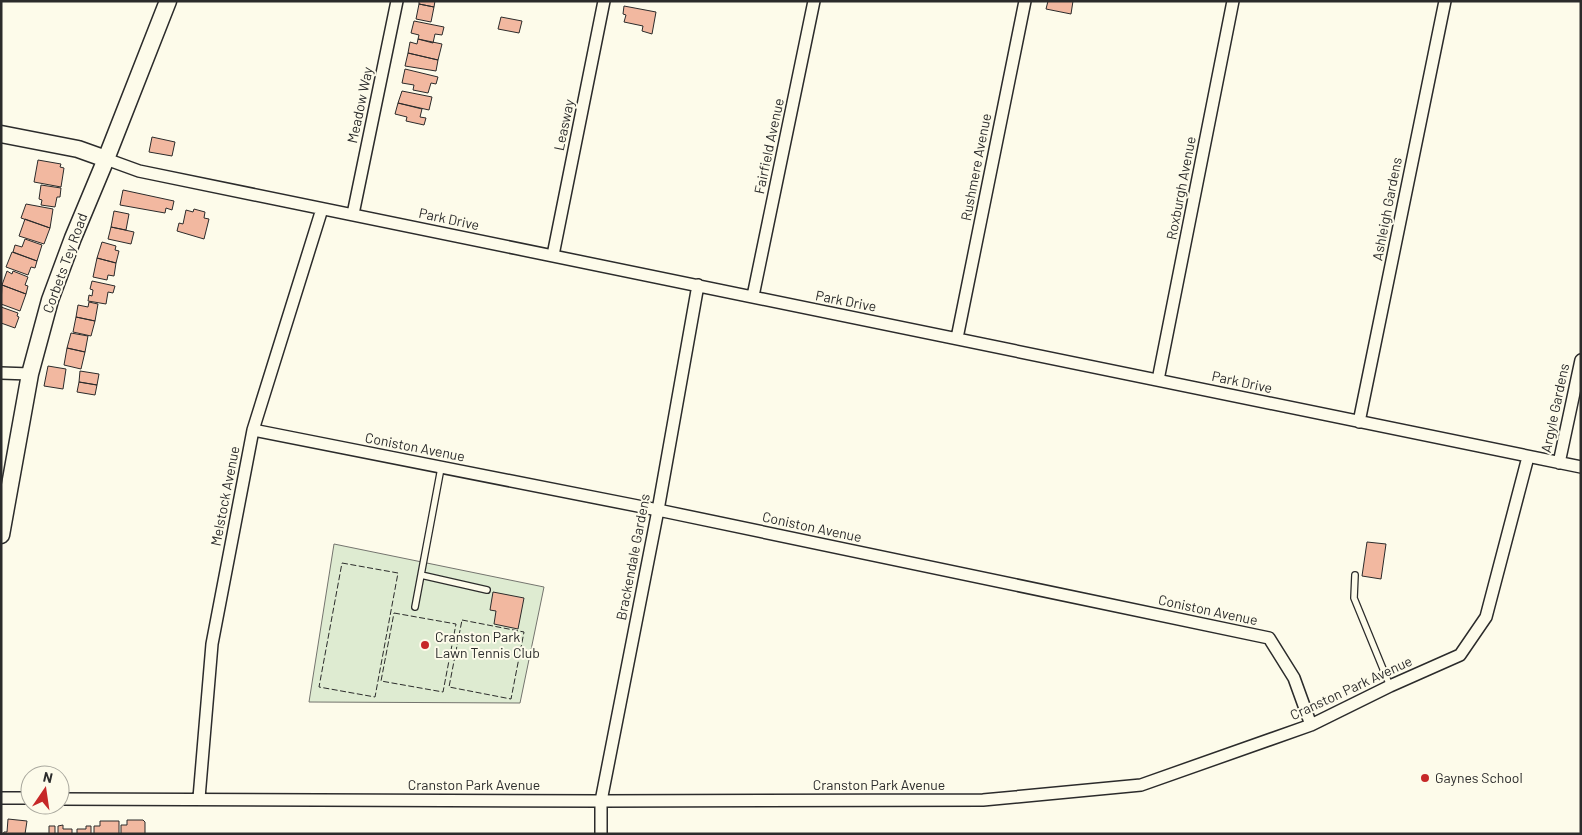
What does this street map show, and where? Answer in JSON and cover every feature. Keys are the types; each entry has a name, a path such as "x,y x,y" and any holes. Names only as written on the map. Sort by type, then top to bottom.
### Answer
{"main road":[{"name":"Corbets Tey Road","path":"1,535 30,374 50,300 168,1"},
{"path":"1,134 78,149 106,159"}],"street":[{"name":"Meadow Way","path":"353,214 397,1"},
{"name":"Leasway","path":"553,255 604,1"},
{"name":"Fairfield Avenue","path":"753,296 814,1"},
{"name":"Rushmere Avenue","path":"957,338 1025,1"},
{"name":"Roxburgh Avenue","path":"1158,380 1233,1"},
{"name":"Ashleigh Gardens","path":"1359,422 1445,1"},
{"name":"Park Drive","path":"106,159 139,171 1581,467"},
{"name":"Melstock Avenue","path":"198,798 212,644 254,430 322,209"},
{"name":"Brackendale Gardens","path":"601,834 601,801 658,510 698,286"},
{"name":"Argyle Gardens","path":"1559,463 1581,360"},
{"path":"1,373 30,374"},
{"name":"Coniston Avenue","path":"254,430 658,510 1269,638 1294,678 1311,725"},
{"name":"Cranston Park Avenue","path":"70,798 601,801 983,800 1141,785 1311,725 1390,686 1460,655 1486,617 1528,457"},
{"path":"1,798 20,798"}],"lane":[{"path":"415,607 441,468"},
{"path":"421,575 487,590"},
{"path":"1355,575 1354,598 1390,686"}],"green space":[{"name":"Cranston Park Lawn Tennis Club","path":"334,544 544,587 520,703 309,702"}],"building":[{"path":"419,1 435,1 434,7 419,4"},
{"path":"1048,1 1073,1 1071,14 1046,9"},
{"path":"419,4 434,7 431,22 416,19"},
{"path":"624,6 656,12 652,34 642,31 643,26 624,22 626,15 623,14"},
{"path":"501,17 522,21 519,33 498,29"},
{"path":"414,21 444,27 442,35 435,34 433,43 418,39 419,35 411,33"},
{"path":"418,39 442,44 438,60 408,53 410,42 417,44"},
{"path":"408,53 438,60 436,71 405,66"},
{"path":"405,69 438,77 436,84 431,83 428,93 413,90 414,85 402,83"},
{"path":"402,91 432,97 429,110 398,103"},
{"path":"398,103 422,109 420,117 426,118 424,125 406,121 407,117 395,114"},
{"path":"152,137 175,142 172,156 149,152"},
{"path":"38,160 61,164 60,167 64,168 61,187 34,182"},
{"path":"41,185 61,188 60,197 57,197 55,207 41,205 42,200 39,199"},
{"path":"123,190 174,201 172,210 166,208 165,213 120,205"},
{"path":"26,204 53,209 50,228 21,218"},
{"path":"194,209 205,212 204,218 209,219 204,239 177,231 179,223 183,224 186,210 193,212"},
{"path":"114,211 129,214 126,230 111,227"},
{"path":"25,219 50,228 44,244 19,236"},
{"path":"111,227 134,232 131,244 108,239"},
{"path":"25,239 42,245 37,261 13,252 15,245 22,247"},
{"path":"102,242 116,246 115,250 119,251 116,263 97,258"},
{"path":"12,252 37,261 35,268 31,267 28,275 6,267"},
{"path":"97,258 116,263 114,276 108,275 107,280 93,277"},
{"path":"7,271 12,274 13,271 28,277 25,285 28,286 26,294 2,285"},
{"path":"92,281 115,286 113,293 108,292 106,304 88,301 89,295 92,296 93,290 90,289"},
{"path":"2,285 26,294 20,311 1,304"},
{"path":"89,302 98,304 95,321 76,317 78,305 88,307"},
{"path":"1,307 18,313 17,316 19,317 15,328 1,323"},
{"path":"76,317 95,321 91,336 73,332"},
{"path":"71,333 88,336 85,352 67,348"},
{"path":"67,348 85,352 81,369 64,365"},
{"path":"48,366 66,369 63,389 44,386"},
{"path":"80,371 99,374 97,385 79,382"},
{"path":"79,382 97,385 95,395 77,392"},
{"path":"1367,542 1386,544 1381,579 1362,576"},
{"path":"493,592 524,598 518,629 494,624 496,611 490,610"},
{"path":"8,819 27,821 25,834 3,834 7,832"},
{"path":"127,820 143,820 145,822 145,834 121,834 121,825 127,825"},
{"path":"100,821 119,821 119,834 94,834 94,826 100,826"},
{"path":"63,825 63,829 72,829 72,834 58,834 58,826"},
{"path":"49,826 55,826 55,834 49,834"},
{"path":"86,826 91,826 91,834 77,834 77,829 86,829"}],"fence":[{"path":"342,563 398,573 375,697 319,687 342,563"},
{"path":"394,613 456,624 443,692 381,681 394,613"},
{"path":"462,620 524,632 511,699 449,687 462,620"}],"place":[{"name":"Cranston Park Lawn Tennis Club","path":"425,645"},
{"name":"Gaynes School","path":"1425,778"}]}
